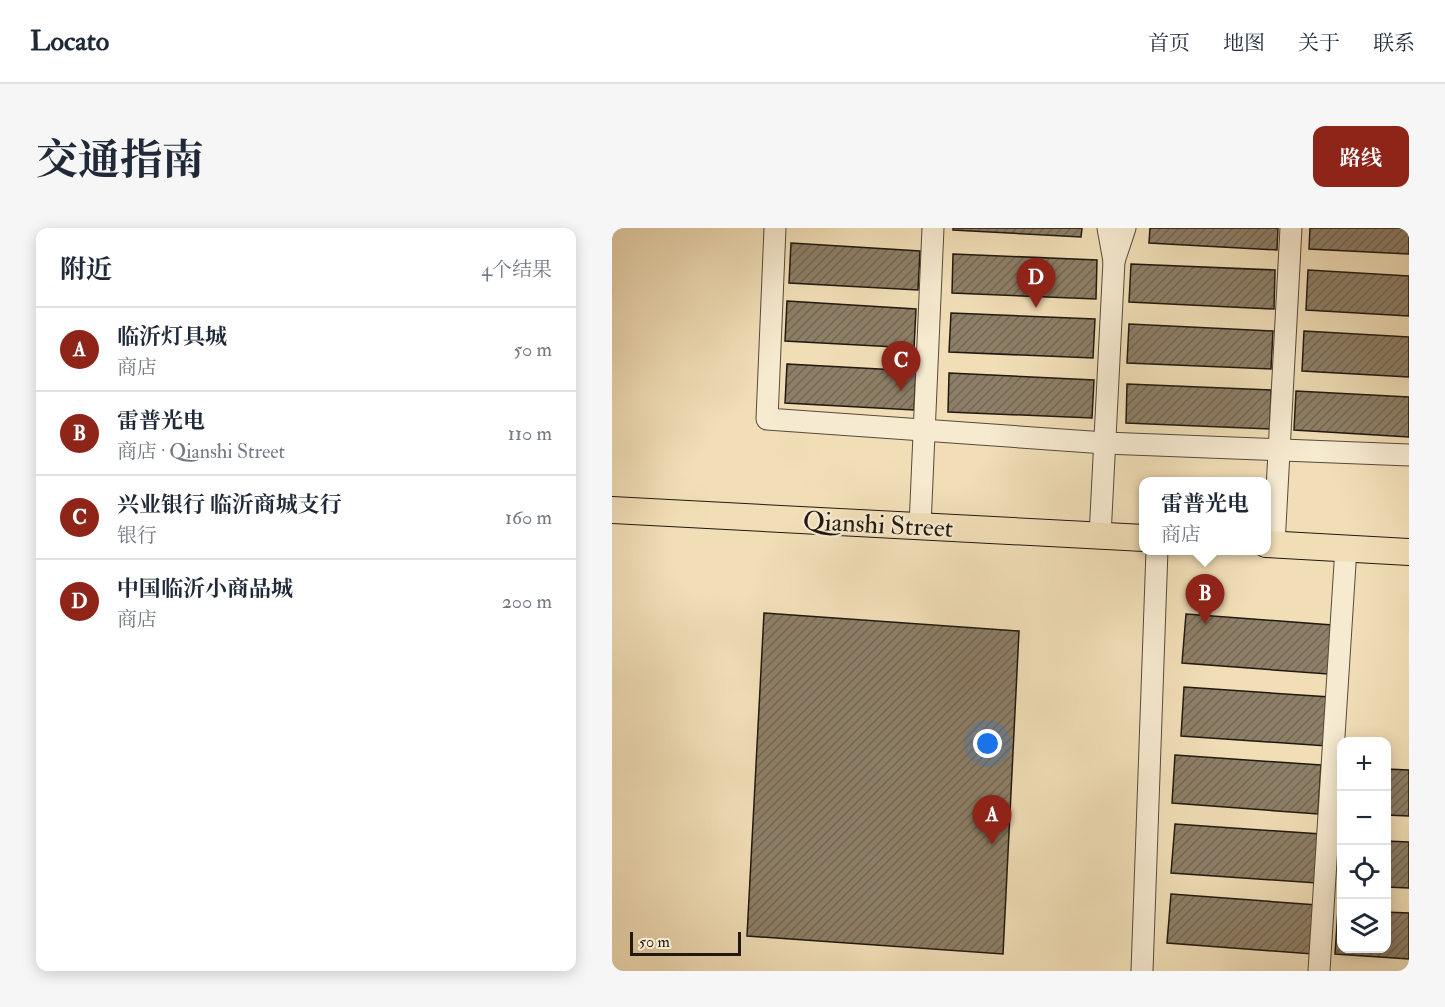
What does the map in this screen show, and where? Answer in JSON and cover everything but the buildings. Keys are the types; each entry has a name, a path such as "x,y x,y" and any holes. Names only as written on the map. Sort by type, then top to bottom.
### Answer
{"main road":[{"name":"Qianshi Street","path":"612,510 1139,538"},
{"path":"1271,544 1409,552"}],"lane":[{"path":"775,228 767,419 1105,442 1409,455"},
{"path":"920,526 933,228"},
{"path":"1100,536 1114,261 1108,228"},
{"path":"1114,261 1125,228"},
{"path":"1271,534 1279,450 1291,228"},
{"path":"1319,971 1346,548"},
{"path":"1142,971 1157,555"}],"place":[{"name":"中国临沂小商品城","path":"1036,308"},
{"name":"兴业银行 临沂商城支行","path":"901,391"},
{"name":"雷普光电","path":"1205,624"},
{"name":"临沂灯具城","path":"992,845"}]}
